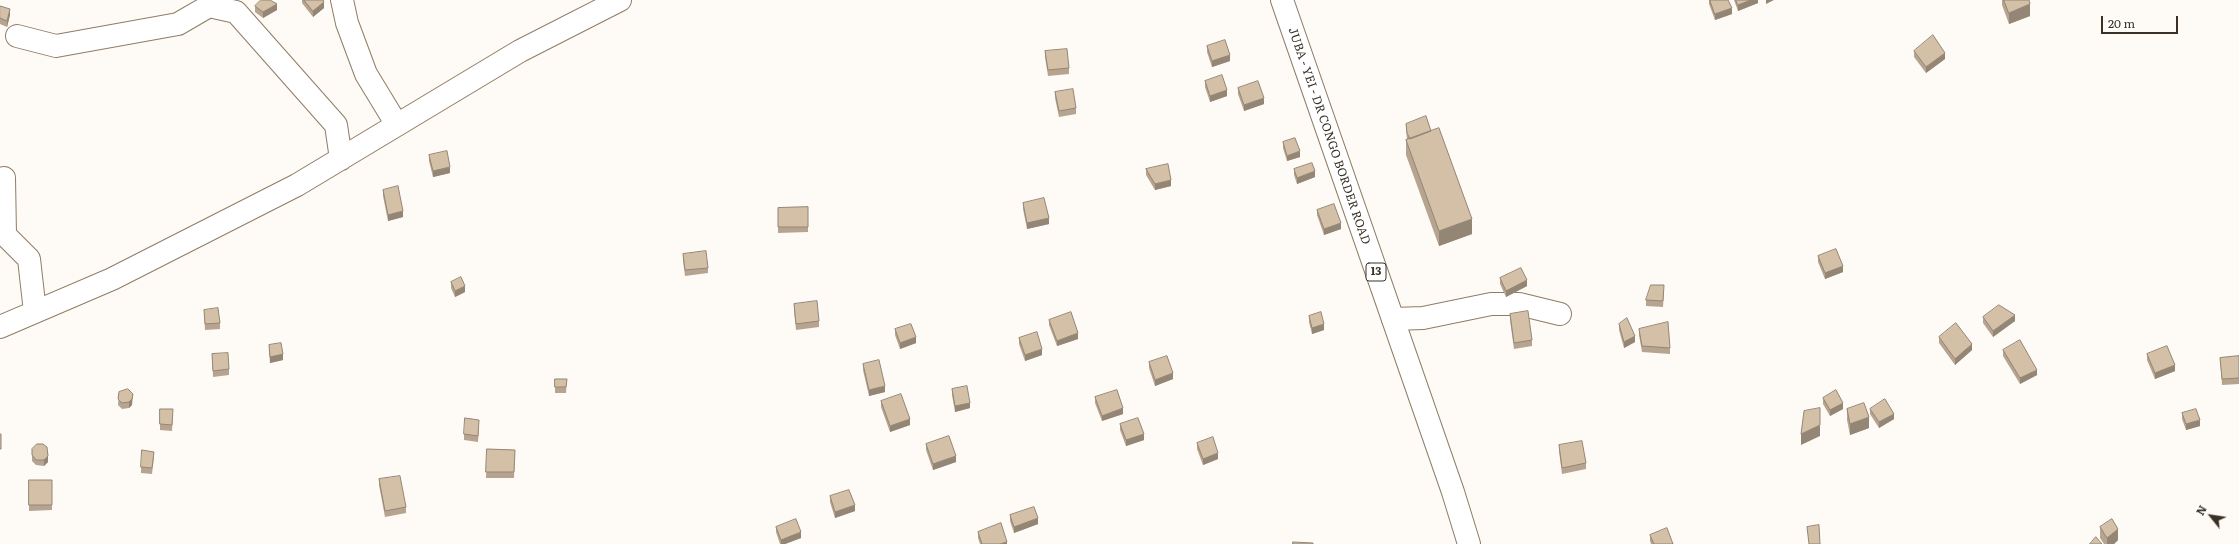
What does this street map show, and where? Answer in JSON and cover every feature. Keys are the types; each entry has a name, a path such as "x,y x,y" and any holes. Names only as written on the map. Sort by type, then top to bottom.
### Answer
{"street":[{"path":"342,0 347,22 366,74 397,125"},
{"path":"0,327 112,280 297,185 520,51 620,0"},
{"name":"JUBA - YEI - DR CONGO BORDER ROAD","path":"1282,0 1453,492 1469,544"},
{"path":"17,36 56,46 178,24 209,6 236,12 336,125 341,159"},
{"path":"4,178 6,235 29,259 35,312"},
{"path":"1393,319 1423,318 1491,304 1519,304 1560,314"}],"building":[{"path":"261,0 270,0 277,4 263,12 255,6"},
{"path":"304,0 323,0 324,2 313,11"},
{"path":"1710,0 1728,0 1732,8 1715,14"},
{"path":"1736,0 1751,0 1738,5"},
{"path":"2004,0 2029,0 2030,4 2009,13"},
{"path":"0,6 10,9 7,21 0,18"},
{"path":"1933,35 1945,53 1926,67 1914,51"},
{"path":"1225,40 1230,55 1212,61 1207,46"},
{"path":"1067,49 1069,68 1048,70 1045,51"},
{"path":"1222,75 1227,90 1210,96 1205,81"},
{"path":"1258,81 1264,98 1244,105 1238,88"},
{"path":"1073,89 1076,108 1059,111 1055,92"},
{"path":"1426,116 1431,131 1410,139 1407,133 1406,124"},
{"path":"1439,128 1472,219 1439,231 1406,140"},
{"path":"1295,138 1300,151 1287,156 1283,142"},
{"path":"447,151 450,167 433,171 429,155"},
{"path":"1312,163 1315,171 1297,178 1294,169"},
{"path":"1168,164 1171,180 1155,184 1146,169"},
{"path":"398,186 403,211 388,215 383,190"},
{"path":"1044,198 1049,218 1027,223 1023,203"},
{"path":"1334,204 1341,223 1324,229 1317,210"},
{"path":"808,207 808,227 778,227 778,208"},
{"path":"1836,249 1843,266 1825,273 1818,256"},
{"path":"706,251 708,268 685,270 683,254"},
{"path":"1521,268 1527,280 1506,291 1500,278"},
{"path":"461,277 465,286 455,291 451,282"},
{"path":"1651,285 1664,285 1663,301 1646,300"},
{"path":"817,301 819,321 796,324 794,304"},
{"path":"1999,305 2015,315 1993,331 1983,317"},
{"path":"218,308 220,323 205,324 204,310"},
{"path":"1528,311 1532,340 1514,343 1510,314"},
{"path":"1071,312 1078,333 1057,341 1049,320"},
{"path":"1321,312 1324,324 1312,328 1309,316"},
{"path":"1627,318 1635,336 1624,342 1619,324"},
{"path":"1668,322 1670,348 1642,346 1639,329"},
{"path":"1956,323 1972,344 1955,359 1939,337"},
{"path":"911,324 916,337 900,343 895,329"},
{"path":"1037,332 1042,349 1025,355 1019,338"},
{"path":"2020,340 2037,370 2020,378 2003,350"},
{"path":"281,343 283,354 270,357 269,345"},
{"path":"2167,346 2175,365 2155,373 2147,354"},
{"path":"228,353 229,369 213,371 212,354"},
{"path":"1167,356 1173,373 1155,380 1149,362"},
{"path":"2239,356 2239,378 2222,379 2220,358"},
{"path":"879,360 885,386 869,390 863,364"},
{"path":"555,379 567,379 566,387 555,387"},
{"path":"967,386 970,403 955,406 952,389"},
{"path":"128,389 133,394 132,399 129,402 122,403 118,399 119,392"},
{"path":"1117,390 1123,408 1102,416 1095,397"},
{"path":"1836,390 1843,403 1830,410 1823,398"},
{"path":"901,394 910,419 890,426 881,401"},
{"path":"1885,399 1894,414 1879,422 1870,409"},
{"path":"1864,403 1869,417 1850,424 1847,409"},
{"path":"1820,408 1820,425 1801,434 1804,411"},
{"path":"160,409 173,409 172,425 160,424"},
{"path":"2196,409 2200,420 2186,424 2182,413"},
{"path":"465,418 479,420 478,436 464,434"},
{"path":"1138,418 1144,434 1126,440 1120,424"},
{"path":"1,434 1,449 0,449"},
{"path":"949,436 956,456 933,464 926,444"},
{"path":"1213,437 1218,453 1203,459 1197,443"},
{"path":"1582,441 1586,463 1562,468 1559,445"},
{"path":"37,444 43,444 47,447 48,456 44,460 36,460 32,455 32,449"},
{"path":"487,449 515,450 514,472 486,472"},
{"path":"142,450 154,452 152,468 141,467"},
{"path":"400,476 406,507 385,511 379,479"},
{"path":"29,480 52,480 52,505 29,505"},
{"path":"849,490 855,505 835,512 830,496"},
{"path":"1034,507 1038,518 1014,527 1010,515"},
{"path":"796,519 801,532 781,540 776,527"},
{"path":"2112,519 2118,529 2107,538 2100,527"},
{"path":"1001,523 1007,542 1000,544 982,544 978,532"},
{"path":"1819,525 1820,544 1809,544 1807,527"},
{"path":"1667,528 1673,544 1654,544 1650,535"},
{"path":"2096,537 2102,544 2090,544"},
{"path":"1293,542 1313,543 1313,544 1293,544"}]}
